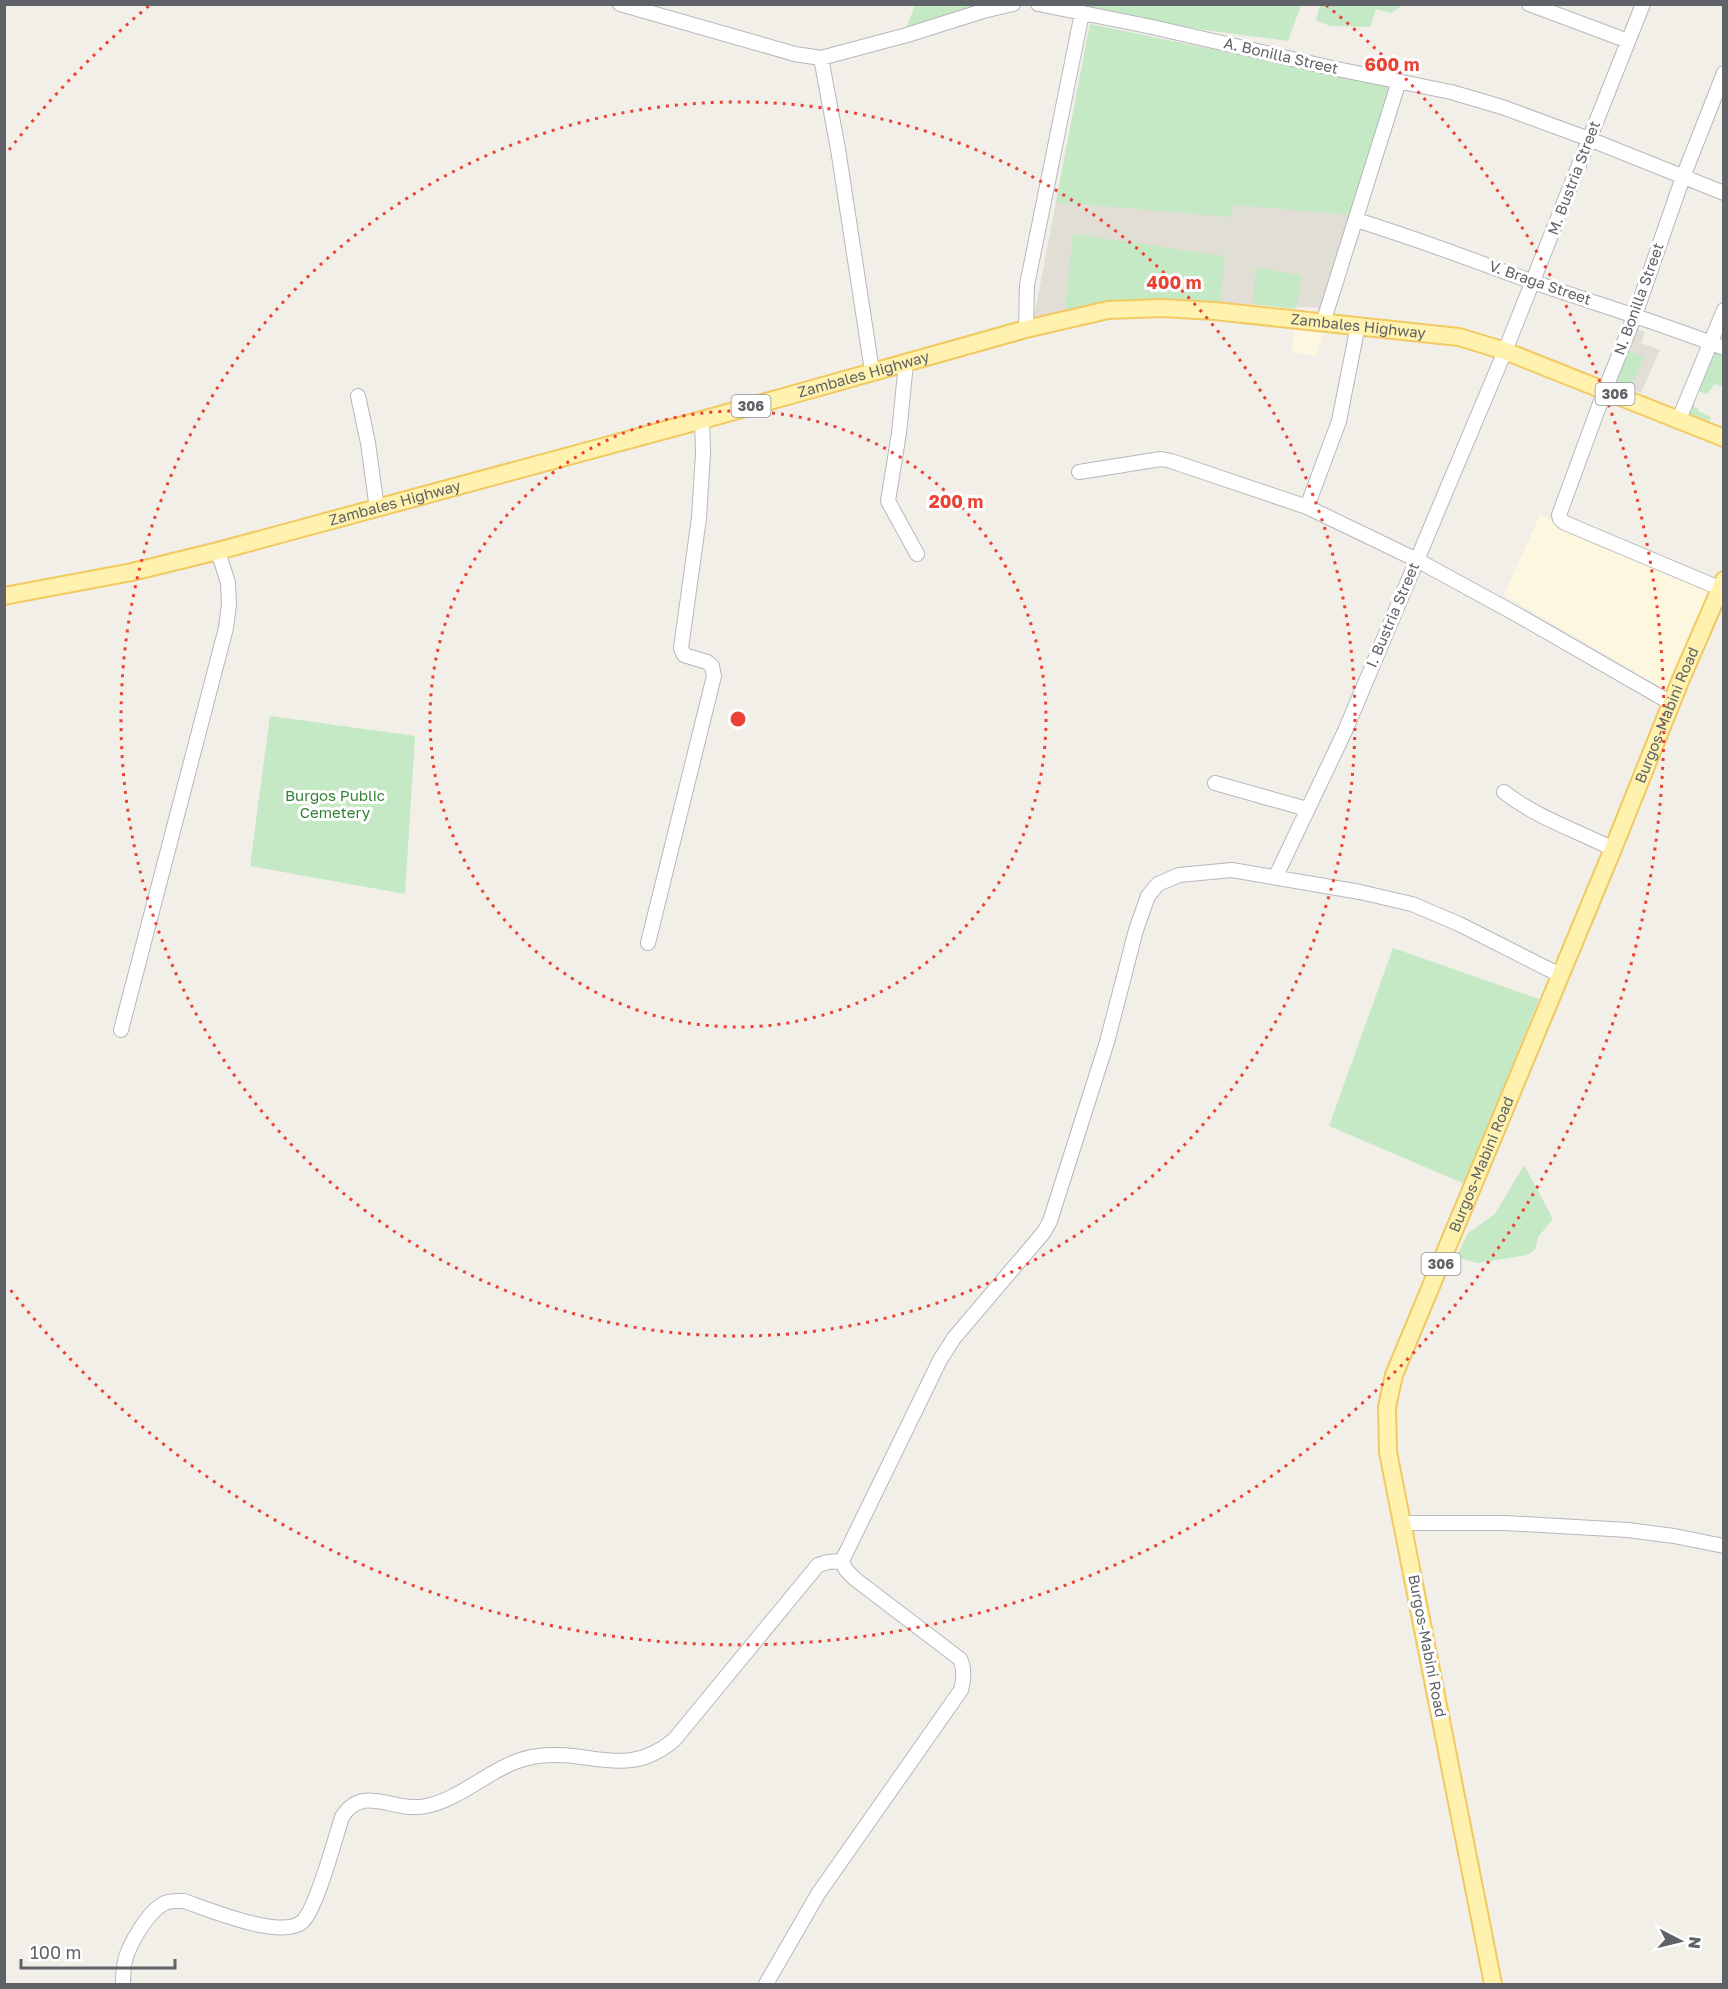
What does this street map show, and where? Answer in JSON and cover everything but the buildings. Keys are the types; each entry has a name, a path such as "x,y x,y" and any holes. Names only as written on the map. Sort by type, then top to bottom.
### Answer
{"main road":[{"name":"Zambales Highway","path":"4,596 132,572 218,551 702,420 1026,328 1108,310 1150,308 1215,311 1459,337 1505,351 1724,438"},
{"name":"Burgos-Mabini Road","path":"1493,1984 1388,1452 1387,1407 1394,1375 1613,849 1671,703 1722,586"}],"street":[{"path":"620,4 795,54 821,58 1013,4"},
{"name":"A. Bonilla Street","path":"1038,4 1452,92 1502,107 1724,193"},
{"path":"1529,4 1628,41"},
{"name":"M. Bustria Street","path":"1505,351 1643,4"},
{"path":"1026,328 1027,285 1082,13"},
{"path":"821,58 838,149 872,371"},
{"name":"N. Bonilla Street","path":"1722,586 1565,523 1560,519 1560,510 1635,315 1683,177 1724,73"},
{"path":"1323,323 1399,81"},
{"name":"V. Braga Street","path":"1356,220 1420,239 1533,282 1635,315 1724,348"},
{"path":"1679,419 1724,310"},
{"path":"1307,507 1339,421 1358,326"},
{"name":"I. Bustria Street","path":"1276,876 1345,730 1505,351"},
{"path":"906,363 899,433 888,501 917,554"},
{"path":"358,396 368,443 377,509"},
{"path":"648,943 714,676 712,666 707,662 684,655 681,648 699,518 703,453 702,420"},
{"path":"1078,472 1161,459 1171,460 1307,507 1417,560 1671,703"},
{"path":"121,1030 226,628 229,604 228,583 218,551"},
{"path":"1215,783 1307,809"},
{"path":"1504,792 1549,820 1613,849"},
{"path":"766,1984 818,1894 961,1690 964,1669 960,1659 855,1579 846,1570 842,1561 940,1360 954,1338 1044,1232 1050,1221 1107,1042 1136,930 1148,897 1158,884 1179,875 1232,870 1360,892 1412,904 1459,924 1560,975"},
{"path":"1403,1523 1505,1523 1628,1530 1724,1546"},
{"path":"123,1984 123,1971 128,1952 144,1923 164,1903 183,1901 253,1924 284,1929 302,1923 313,1903 342,1817 349,1806 357,1801 366,1800 405,1807 428,1806 458,1793 499,1769 537,1756 567,1754 628,1761 639,1760 661,1750 674,1740 818,1565 842,1561"}],"shaded area":[{"path":"1090,24 1393,87 1325,308 1159,300 1099,302 1034,317"},
{"path":"1295,325 1325,328 1316,356 1291,352"},
{"path":"1637,328 1645,332 1641,343 1660,350 1641,393 1616,383"},
{"path":"1540,515 1711,589 1668,691 1504,595"}],"green space":[{"path":"1320,4 1404,5 1390,13 1376,9 1370,27 1330,26 1316,20"},
{"path":"915,5 954,5 957,7 960,5 995,5 964,13 959,9 961,14 905,32"},
{"path":"1048,5 1301,5 1288,41"},
{"path":"1090,24 1393,87 1354,215 1234,205 1231,217 1056,202"},
{"path":"1073,234 1225,256 1220,303 1159,300 1099,302 1065,310"},
{"path":"1256,268 1302,275 1296,309 1253,304"},
{"path":"1708,349 1723,355 1723,387 1715,384 1707,394 1691,389"},
{"path":"1628,351 1644,357 1630,389 1616,383"},
{"path":"1694,403 1698,411 1711,417 1709,421 1687,413"},
{"name":"Burgos Public Cemetery","path":"270,716 415,736 405,894 250,866"},
{"path":"1393,948 1539,999 1465,1184 1329,1126"},
{"path":"1524,1165 1553,1219 1538,1237 1535,1250 1527,1255 1477,1263 1456,1257 1468,1233 1495,1214"}]}
